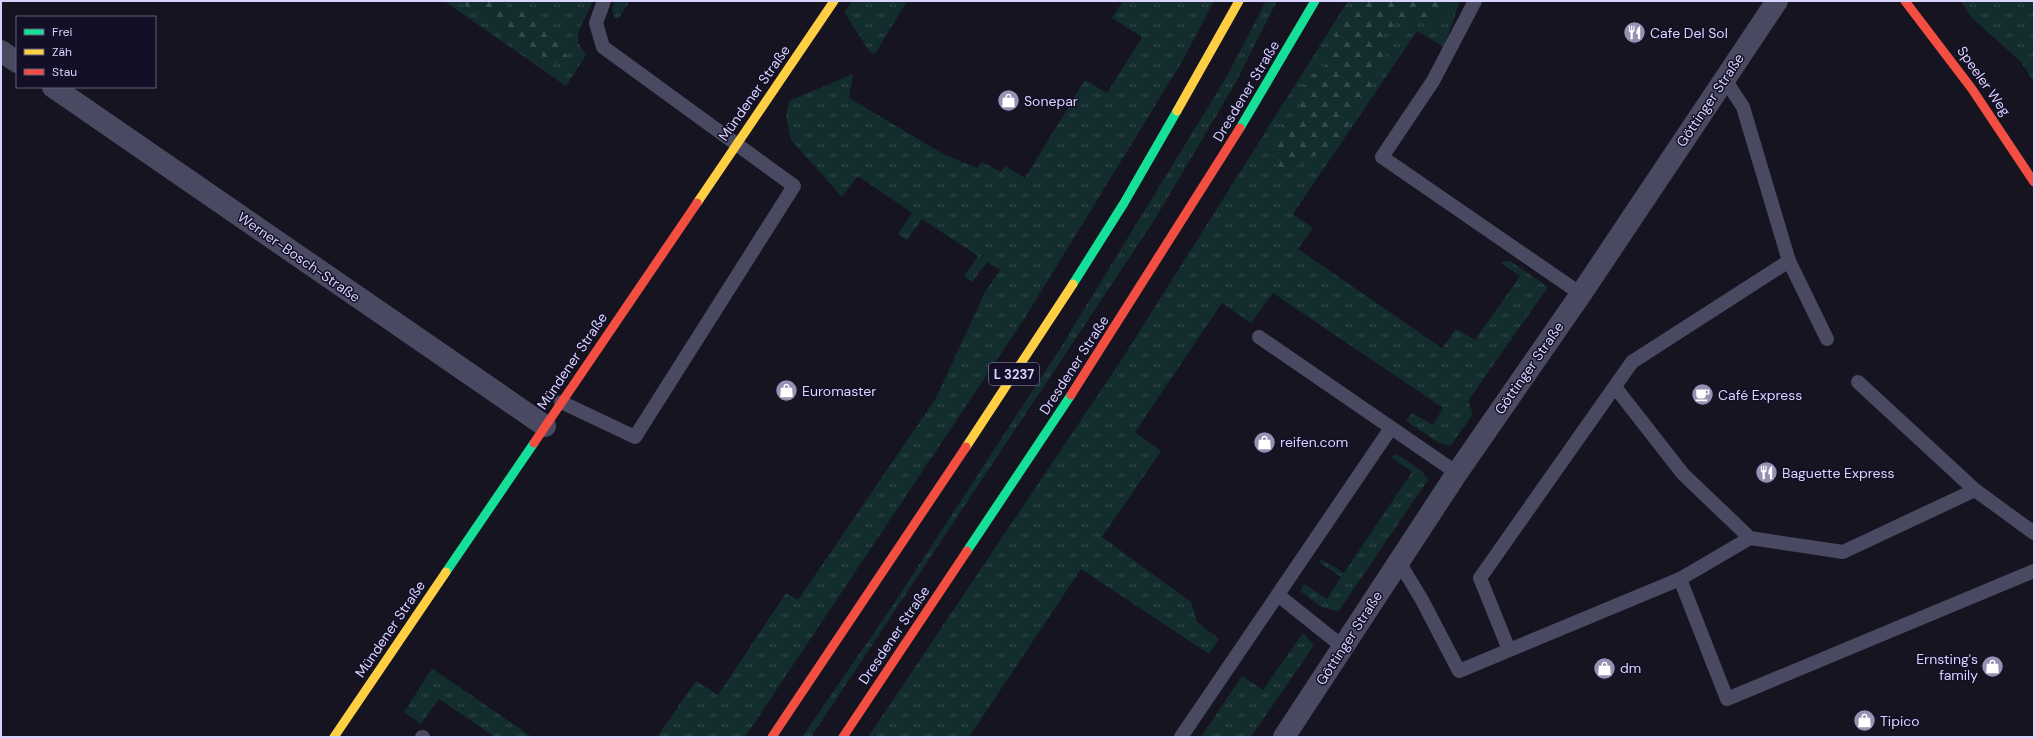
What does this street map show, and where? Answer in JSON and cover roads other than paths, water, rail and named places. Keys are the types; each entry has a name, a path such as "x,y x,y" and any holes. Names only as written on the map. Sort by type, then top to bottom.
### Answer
{"main road":[{"name":"Mündener Straße","path":"334,737 736,143 834,1"},
{"name":"L 3237","path":"772,737 1044,329 1124,203 1239,1"},
{"name":"Dresdener Straße","path":"843,737 1110,337 1256,103 1315,1"},
{"name":"Speeler Weg","path":"1905,1 1949,56 2014,149 2034,182"}],"street":[{"name":"Göttinger Straße","path":"1284,737 1457,473 1581,294 1724,78 1777,1"},
{"path":"1,51 16,61"},
{"name":"Werner-Bosch-Straße","path":"54,88 545,426"}],"lane":[{"path":"561,402 635,437 794,186 603,47 596,24 604,1"},
{"path":"1475,1 1433,81 1382,157 1581,294"},
{"path":"1724,78 1743,107 1789,261 1827,338"},
{"path":"1509,650 1480,578 1614,387 1632,362 1789,261"},
{"path":"1259,337 1457,473"},
{"path":"1858,382 1974,490 2034,533"},
{"path":"1614,387 1683,474 1750,538 1843,552 1974,490"},
{"path":"1181,737 1391,428"},
{"path":"1399,562 1422,600 1459,671 1680,579 1750,538"},
{"path":"1680,579 1727,699 2034,571"},
{"path":"1278,595 1343,646"}],"place":[{"name":"Cafe Del Sol","path":"1635,33"},
{"name":"Sonepar","path":"1009,101"},
{"name":"Euromaster","path":"786,391"},
{"name":"Café Express","path":"1702,395"},
{"name":"reifen.com","path":"1264,442"},
{"name":"Baguette Express","path":"1767,473"},
{"name":"Ernsting's family","path":"1993,667"},
{"name":"dm","path":"1604,668"},
{"name":"Tipico","path":"1864,721"}]}
